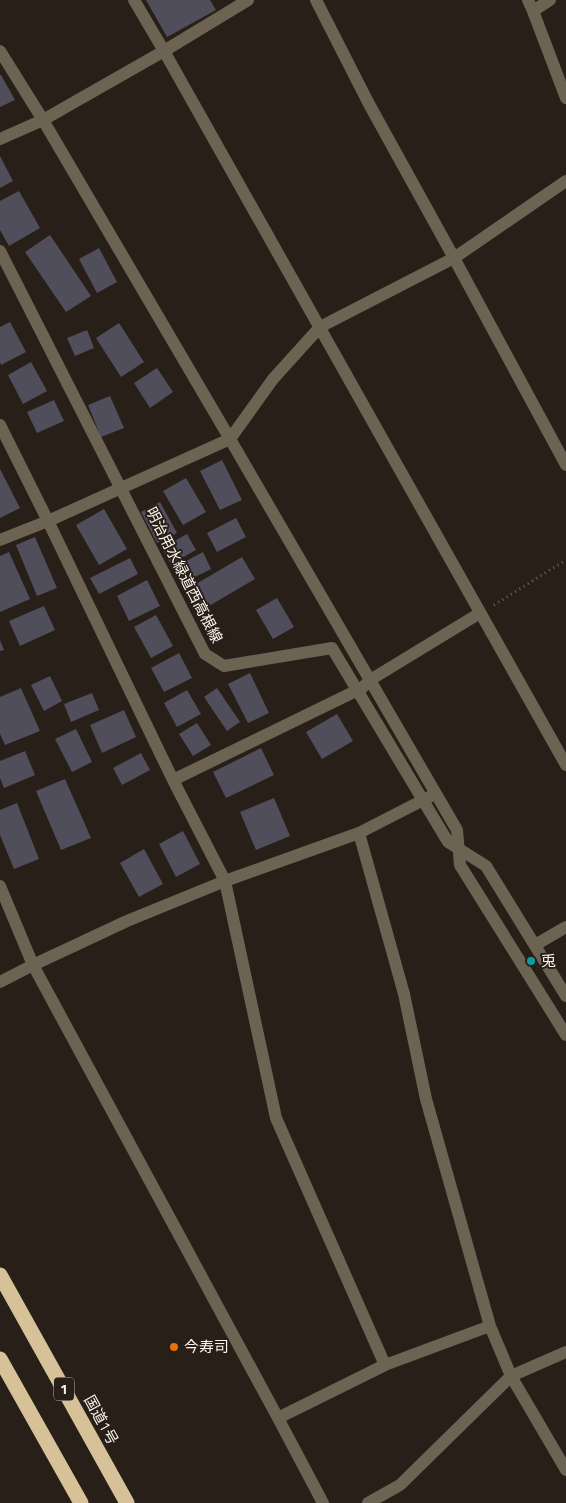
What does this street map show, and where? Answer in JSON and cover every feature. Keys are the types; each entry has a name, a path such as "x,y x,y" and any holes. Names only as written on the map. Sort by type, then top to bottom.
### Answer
{"highway":[{"name":"国道1号","path":"0,1275 127,1503"},
{"path":"0,1359 81,1503"}],"street":[{"path":"134,0 566,765"},
{"path":"0,139 43,120 164,51 248,0"},
{"path":"316,0 369,104 566,465"},
{"path":"550,0 531,6 566,98"},
{"path":"0,51 43,120 457,830 460,865 566,1035"},
{"path":"0,540 48,521 230,439 273,379 320,327 454,258 566,181"},
{"name":"明治用水緑道西高根線","path":"0,251 205,654 224,666 332,648 448,842 486,866 566,996"},
{"path":"0,425 172,780 225,881 276,1118 384,1365"},
{"path":"172,780 358,691 370,680 480,613"},
{"path":"0,982 127,922 225,881 359,833 435,794"},
{"path":"359,833 404,994 426,1099 490,1326 511,1376 566,1470"},
{"path":"0,886 33,965 323,1503"},
{"path":"534,945 566,927"},
{"path":"278,1418 384,1365 490,1326"},
{"path":"368,1503 400,1485 511,1376 566,1352"}],"path":[{"path":"480,613 566,560"}],"building":[{"path":"146,0 210,0 216,10 167,37"},
{"path":"0,75 15,100 0,107"},
{"path":"0,156 13,181 0,188"},
{"path":"19,191 40,228 9,246 0,230 0,201"},
{"path":"50,235 91,296 66,312 25,252"},
{"path":"99,248 117,282 97,293 79,259"},
{"path":"10,322 26,352 1,365 0,327"},
{"path":"119,323 144,362 121,377 96,338"},
{"path":"87,330 94,348 75,356 67,338"},
{"path":"31,362 47,391 23,404 8,375"},
{"path":"157,368 173,392 150,408 134,383"},
{"path":"110,396 124,428 101,437 88,405"},
{"path":"54,400 64,421 37,433 27,412"},
{"path":"222,460 242,500 220,510 200,471"},
{"path":"0,469 20,508 0,518"},
{"path":"186,478 206,512 183,525 163,491"},
{"path":"160,502 177,533 157,543 141,512"},
{"path":"104,509 127,549 99,565 76,525"},
{"path":"236,518 246,537 217,552 207,533"},
{"path":"187,534 196,550 171,564 162,548"},
{"path":"35,537 57,588 37,596 16,545"},
{"path":"9,552 30,599 0,612 0,556"},
{"path":"203,552 211,569 181,584 173,568"},
{"path":"242,557 255,579 197,613 184,591"},
{"path":"130,558 138,574 99,594 90,578"},
{"path":"147,580 160,606 129,621 117,596"},
{"path":"277,598 294,627 273,639 256,610"},
{"path":"44,606 55,630 20,646 9,621"},
{"path":"156,615 173,646 151,658 134,627"},
{"path":"0,640 4,650 0,651"},
{"path":"179,653 192,678 164,692 151,668"},
{"path":"250,673 269,713 248,723 228,684"},
{"path":"50,676 62,701 44,711 31,685"},
{"path":"21,688 40,731 5,745 0,734 0,697"},
{"path":"217,688 240,722 227,731 204,697"},
{"path":"187,690 201,714 177,727 164,703"},
{"path":"92,693 99,710 71,722 64,704"},
{"path":"124,710 136,737 102,753 90,725"},
{"path":"337,714 353,741 322,759 306,732"},
{"path":"197,723 211,745 193,756 179,734"},
{"path":"76,729 92,762 72,772 55,739"},
{"path":"261,748 274,775 226,798 213,772"},
{"path":"25,751 35,775 4,788 0,778 0,761"},
{"path":"141,753 150,770 122,785 113,768"},
{"path":"65,779 91,838 61,850 36,791"},
{"path":"274,798 290,836 256,850 240,812"},
{"path":"17,803 39,859 14,869 0,835 0,810"},
{"path":"183,831 200,864 176,877 159,844"},
{"path":"144,849 163,884 139,897 120,863"}],"place":[{"name":"兎","path":"531,961"},
{"name":"今寿司","path":"174,1347"}]}
